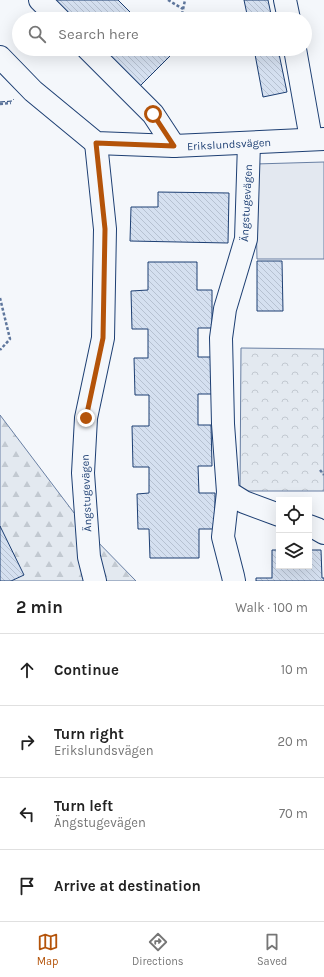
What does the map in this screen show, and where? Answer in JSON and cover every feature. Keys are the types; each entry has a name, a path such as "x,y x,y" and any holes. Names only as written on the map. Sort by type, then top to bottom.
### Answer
{"street":[{"path":"40,0 52,12"},
{"path":"285,0 288,12"},
{"path":"95,56 153,114 174,146"},
{"path":"297,56 318,139"},
{"path":"0,57 33,91 96,143"},
{"name":"Erikslundsvägen","path":"96,143 174,146 318,139"},
{"name":"Ängstugevägen","path":"95,581 89,557 83,473 86,418 103,338 105,229 96,143"},
{"name":"Ängstugevägen","path":"234,581 223,538 228,492 221,338 225,309 246,239 249,143"},
{"path":"228,492 244,502 276,514"},
{"path":"312,527 324,533"}],"path":[{"path":"168,0 183,9"},
{"path":"182,12 185,0"},
{"path":"0,298 10,339 0,350"},
{"path":"320,470 324,475"}],"green space":[{"path":"241,348 324,349 324,491 240,491"},
{"path":"0,415 90,534 136,581 0,581"}],"shaded area":[{"path":"324,162 324,259 257,259 255,164"}],"building":[{"path":"54,0 118,0 130,12 66,12"},
{"path":"244,0 268,0 271,12 247,12"},
{"path":"110,56 170,56 140,86"},
{"path":"255,56 279,56 287,92 263,97"},
{"path":"158,192 229,193 228,243 130,241 131,207 158,207"},
{"path":"257,261 282,261 283,311 257,311"},
{"path":"148,262 197,262 197,290 212,290 212,328 198,328 198,357 213,357 213,394 198,394 198,425 211,425 212,466 198,466 199,493 215,493 215,529 199,529 199,558 150,558 149,529 138,529 137,494 149,493 149,467 133,467 132,426 149,426 149,395 135,395 134,358 148,358 148,329 132,329 131,291 148,290"},
{"path":"0,526 24,575 11,581 0,581"},
{"path":"272,550 276,550 276,569 312,569 312,550 321,550 322,578 324,578 324,581 256,581 256,578 272,578"}],"fence":[{"path":"0,102 12,101 14,99"}],"route":[{"path":"86,418 103,338 105,229 96,143 174,146 153,114"}]}
